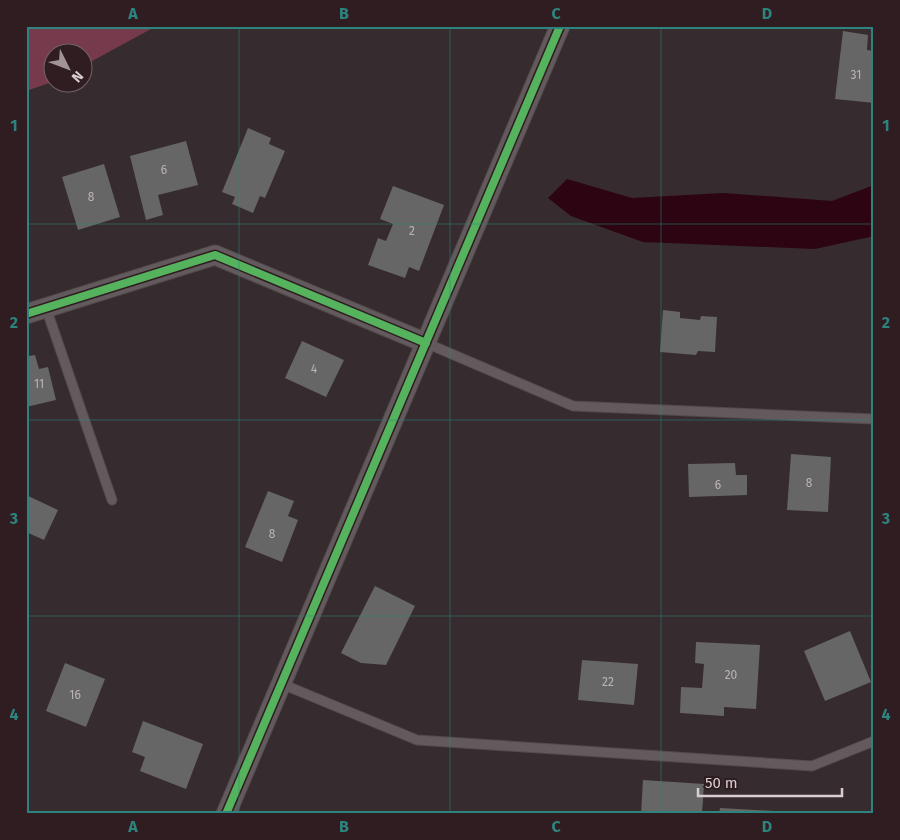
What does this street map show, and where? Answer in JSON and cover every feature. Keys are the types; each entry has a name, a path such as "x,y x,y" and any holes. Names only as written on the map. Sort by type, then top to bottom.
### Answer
{"street":[{"path":"226,814 560,26"},
{"path":"26,314 215,254 426,343"}],"lane":[{"path":"46,308 112,500"},
{"path":"426,343 574,406 874,419"},
{"path":"282,684 417,740 812,766 874,741"}],"shaded area":[{"path":"26,26 161,26 151,29 92,61 92,42 42,42 42,85 26,91"},
{"path":"567,179 632,198 723,193 832,201 874,185 874,236 815,249 643,242 571,216 548,198"}],"building":[{"path":"843,31 868,35 867,50 874,51 874,103 835,99"},
{"path":"248,128 271,138 269,144 285,151 265,198 260,196 253,213 232,204 235,197 222,192"},
{"path":"186,141 198,185 158,195 163,215 146,220 130,156"},
{"path":"104,164 120,217 78,230 62,177"},
{"path":"393,186 444,205 419,271 409,267 405,278 368,265 378,238 386,241 393,224 380,219"},
{"path":"663,310 680,312 680,318 700,320 701,316 717,317 715,352 698,351 696,355 660,352"},
{"path":"302,341 344,360 326,397 285,378"},
{"path":"26,346 29,356 35,355 39,369 48,367 56,400 26,407"},
{"path":"791,454 831,457 828,512 787,510"},
{"path":"735,463 736,475 747,475 747,495 689,497 688,464"},
{"path":"268,491 294,501 288,516 298,520 282,562 245,547"},
{"path":"26,495 58,510 44,540 26,532"},
{"path":"375,586 415,606 386,665 361,663 341,653"},
{"path":"850,631 871,682 825,701 804,651"},
{"path":"696,642 760,645 756,709 724,707 724,716 680,713 681,687 702,688 704,664 695,663"},
{"path":"582,660 638,664 634,705 578,700"},
{"path":"65,663 105,679 86,727 46,711"},
{"path":"143,721 203,744 186,789 140,771 145,757 132,752"},
{"path":"643,780 704,784 702,814 641,814"},
{"path":"720,808 791,812 790,814 719,814"}],"cycle path":[{"path":"226,814 560,26"},
{"path":"26,314 215,255 426,343"}]}
